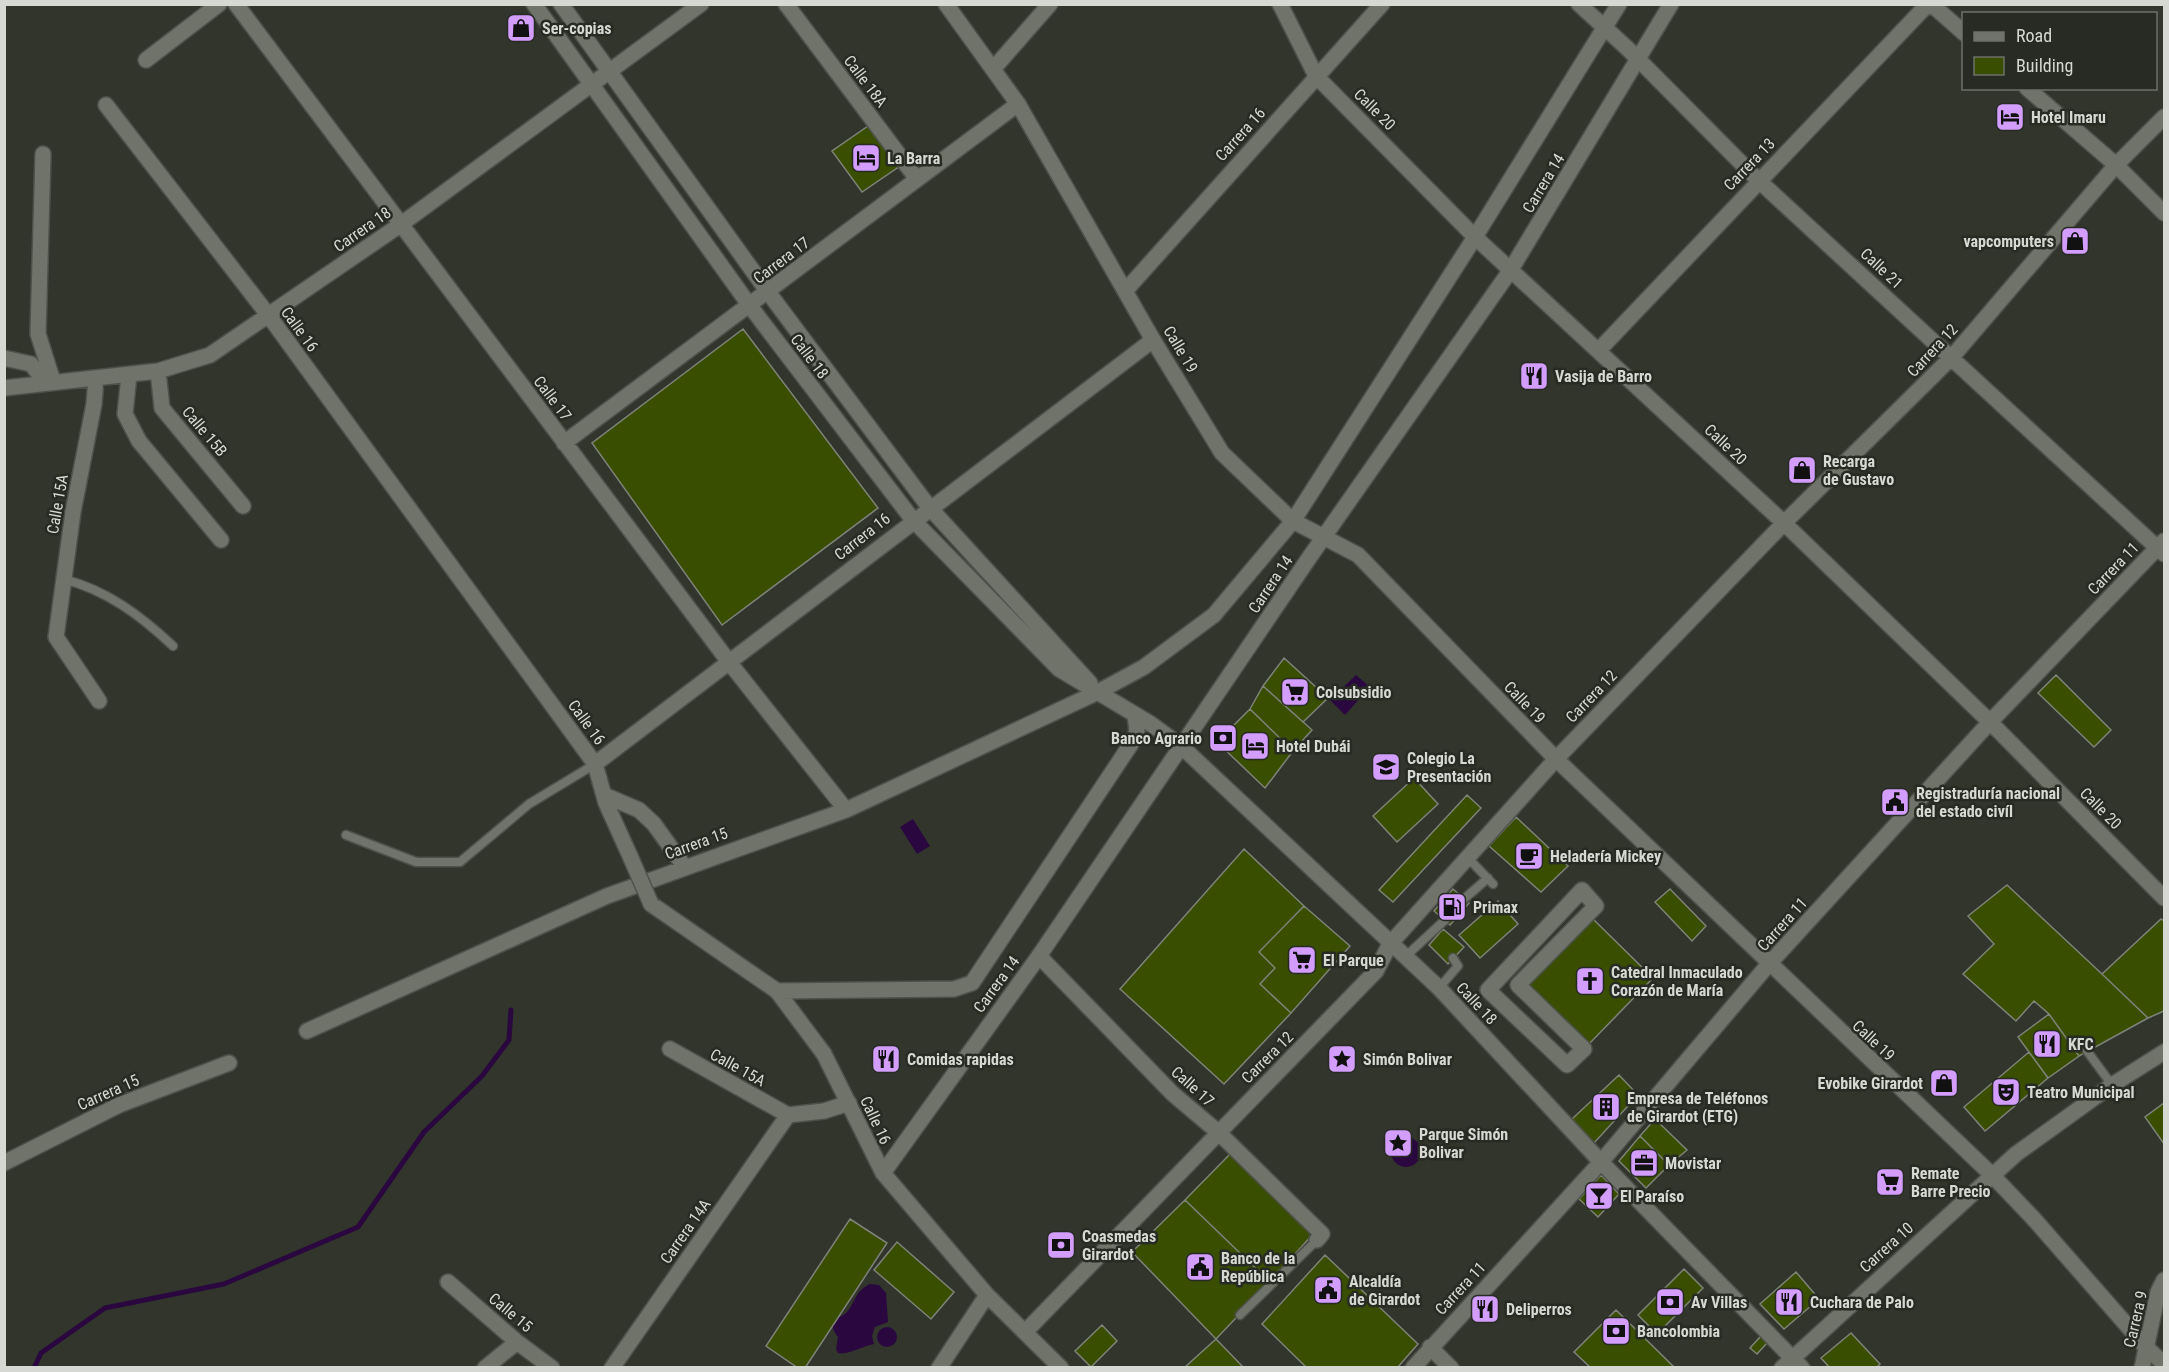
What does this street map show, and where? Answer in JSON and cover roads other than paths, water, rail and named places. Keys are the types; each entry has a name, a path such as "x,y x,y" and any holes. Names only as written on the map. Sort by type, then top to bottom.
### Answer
{"street":[{"path":"146,60 219,4"},
{"name":"Calle 17","path":"236,4 729,662 846,810"},
{"name":"Calle 18","path":"534,4 750,306 913,520 1059,669 1181,746 1390,944 1406,956 1439,988 1792,1364"},
{"name":"Calle 18","path":"561,4 768,292 929,507 1098,692"},
{"name":"Carrera 18","path":"4,388 158,371 210,355 400,225 701,4"},
{"name":"Calle 18A","path":"786,4 918,179"},
{"name":"Calle 19","path":"946,4 1018,104 1153,340 1222,453 1293,521 1323,539 1358,555 1556,759 1768,965 1992,1175 2033,1218 2146,1347 2164,1364"},
{"path":"994,68 1050,4"},
{"name":"Calle 20","path":"1280,4 1316,76 1475,237 1784,523 1990,722 2164,898"},
{"name":"Carrera 16","path":"1126,290 1382,4"},
{"name":"Calle 21","path":"1579,4 1639,60 1758,180 2162,548"},
{"name":"Carrera 14","path":"1098,692 1144,667 1214,615 1293,521 1475,237 1619,4"},
{"name":"Carrera 14","path":"883,1173 1039,956 1323,539 1510,271 1671,4"},
{"path":"1930,4 1962,31"},
{"name":"Carrera 13","path":"1599,350 1758,180 1930,4"},
{"path":"2029,90 2115,165 2164,213"},
{"name":"Carrera 17","path":"564,443 1018,104"},
{"name":"Calle 16","path":"106,105 268,316 595,764 604,795 651,904 777,991 824,1054 883,1173 987,1295 1060,1368"},
{"name":"Carrera 12","path":"1025,1332 1376,971 1390,944 1556,759 1784,523 1952,357 2115,165 2164,117"},
{"path":"43,154 38,334 49,382"},
{"name":"Carrera 16","path":"595,764 929,507 1153,340"},
{"path":"4,358 31,363 49,382"},
{"name":"Calle 15B","path":"158,371 162,408 243,506"},
{"path":"129,375 125,414 139,441 220,540"},
{"name":"Calle 15A","path":"96,378 94,404 73,512 56,637 99,701"},
{"name":"Carrera 11","path":"1413,1368 1601,1162 1768,965 1990,722 2162,548"},
{"name":"Carrera 15","path":"307,1031 525,932 684,866 846,810 1098,692"},
{"name":"Carrera 14","path":"777,991 954,989 972,983 1131,744 1137,732 1135,715"},
{"path":"604,795 639,810 684,866"},
{"path":"1582,890 1596,906 1518,985 1584,1049 1567,1065 1488,990 1582,890"},
{"name":"Calle 17","path":"1039,956 1173,1094 1218,1132 1322,1234 1317,1240"},
{"name":"Calle 15A","path":"670,1049 788,1115"},
{"name":"Carrera 10","path":"1792,1364 2016,1154 2112,1085 2164,1052"},
{"name":"Carrera 15","path":"4,1163 119,1105 230,1063"},
{"path":"788,1115 824,1112 849,1103"},
{"name":"Carrera 14A","path":"612,1368 788,1115"},
{"name":"Carrera 9","path":"2142,1368 2158,1293 2164,1280"},
{"name":"Calle 15","path":"448,1282 517,1342 552,1368"},
{"path":"939,1368 987,1295"},
{"path":"485,1368 517,1342"},
{"path":"1430,1347 1451,1368"}],"lane":[{"path":"63,579 80,583 140,615 173,646"},
{"path":"346,835 416,862 460,862 529,804 595,764"},
{"path":"1464,899 1490,881 1468,858"},
{"path":"1406,956 1432,937 1445,920"},
{"path":"1439,988 1458,966 1453,958"},
{"path":"2087,1051 2112,1085"},
{"path":"1240,1315 1317,1240"}],"waterway":[{"path":"34,1368 41,1353 105,1308 224,1284 358,1227 424,1132 482,1076 509,1040 511,1010"}],"place":[{"name":"Ser-copias","path":"521,28"},
{"name":"Hotel Imaru","path":"2010,117"},
{"name":"La Barra","path":"866,158"},
{"name":"vapcomputers","path":"2075,241"},
{"name":"Vasija de Barro","path":"1534,376"},
{"name":"Recarga de Gustavo","path":"1802,470"},
{"name":"Colsubsidio","path":"1295,692"},
{"name":"Banco Agrario","path":"1223,738"},
{"name":"Hotel Dubái","path":"1255,746"},
{"name":"Colegio La Presentación","path":"1386,767"},
{"name":"Registraduría nacional del estado civíl","path":"1895,802"},
{"name":"Heladería Mickey","path":"1529,856"},
{"name":"Primax","path":"1452,907"},
{"name":"El Parque","path":"1302,960"},
{"name":"Catedral Inmaculado Corazón de María","path":"1590,981"},
{"name":"KFC","path":"2047,1044"},
{"name":"Comidas rapidas","path":"886,1059"},
{"name":"Simón Bolivar","path":"1342,1059"},
{"name":"Evobike Girardot","path":"1944,1083"},
{"name":"Teatro Municipal","path":"2006,1092"},
{"name":"Empresa de Teléfonos de Girardot (ETG)","path":"1606,1107"},
{"name":"Parque Simón Bolivar","path":"1398,1143"},
{"name":"Movistar","path":"1644,1163"},
{"name":"Remate Barre Precio","path":"1890,1182"},
{"name":"El Paraíso","path":"1599,1196"},
{"name":"Coasmedas Girardot","path":"1061,1245"},
{"name":"Banco de la República","path":"1200,1267"},
{"name":"Alcaldía de Girardot","path":"1328,1290"},
{"name":"Av Villas","path":"1670,1302"},
{"name":"Cuchara de Palo","path":"1789,1302"},
{"name":"Deliperros","path":"1485,1309"},
{"name":"Bancolombia","path":"1616,1331"}]}
